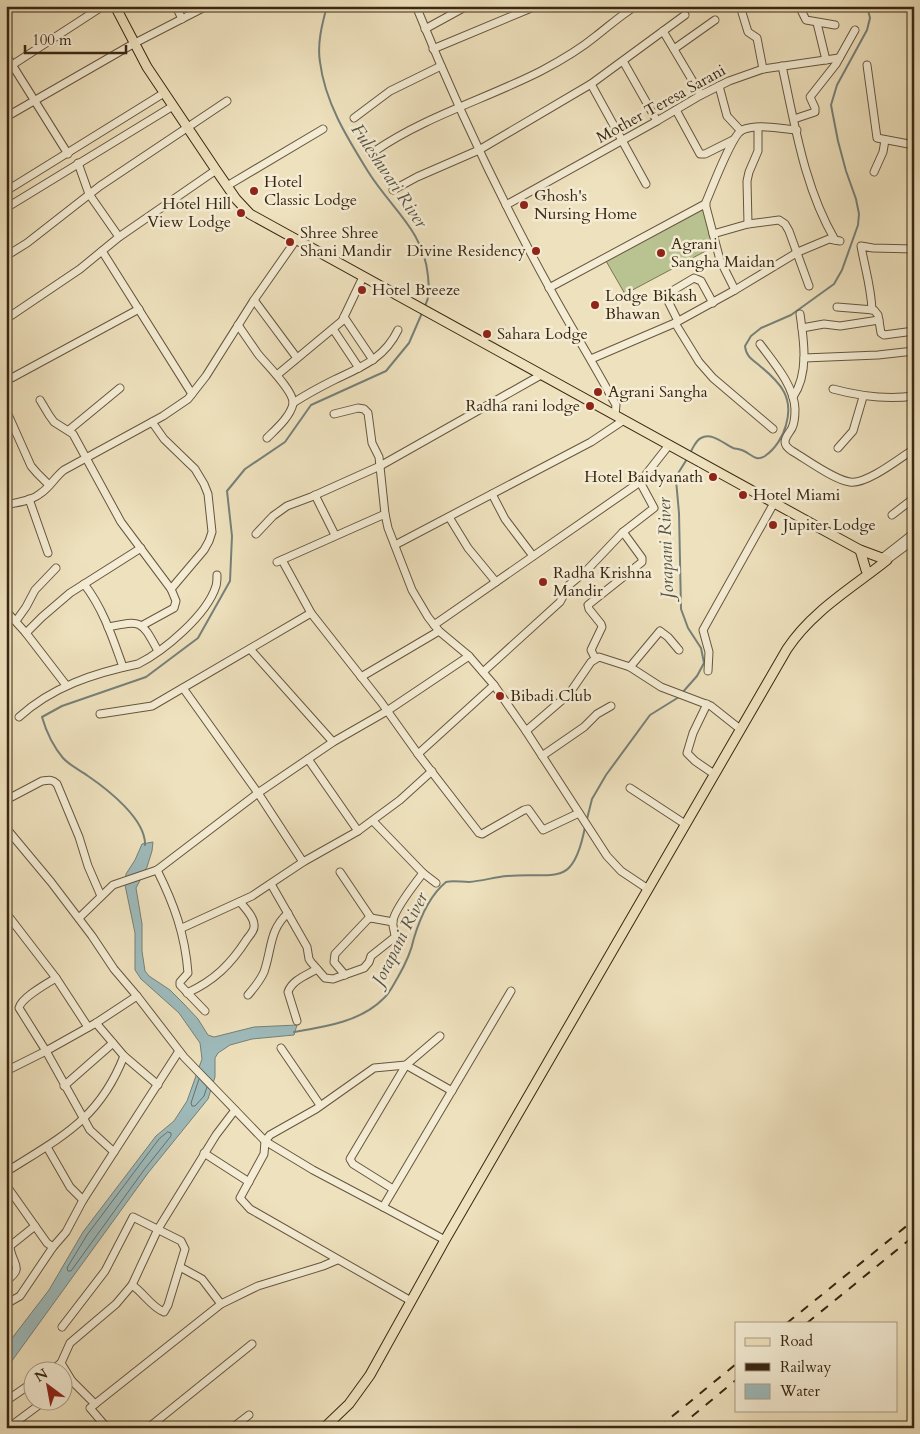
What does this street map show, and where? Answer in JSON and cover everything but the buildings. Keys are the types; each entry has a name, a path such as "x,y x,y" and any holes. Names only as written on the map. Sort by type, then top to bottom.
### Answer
{"main road":[{"path":"115,6 134,44 164,93 227,186 250,214 860,550 886,557"},
{"path":"860,550 866,570"},
{"path":"858,581 860,575 886,557"},
{"path":"324,1428 341,1413 364,1385 445,1240 793,639 816,615 867,576 886,557"}],"street":[{"path":"9,67 103,6"},
{"path":"176,6 182,19"},
{"path":"6,117 134,44 207,6"},
{"path":"416,6 433,49 479,150 549,288 616,405 615,416"},
{"path":"425,29 467,6"},
{"path":"433,49 536,6"},
{"path":"375,151 410,129 542,70 595,38 636,6"},
{"path":"740,6 748,32 757,38 763,69"},
{"path":"799,6 806,20 835,25"},
{"path":"393,190 417,176 479,150 591,84 685,15"},
{"path":"674,50 715,20"},
{"path":"817,23 826,60"},
{"path":"794,119 815,112 810,97 839,58 855,30"},
{"path":"663,31 701,95"},
{"path":"6,55 9,67 34,100 68,154"},
{"name":"Mother Teresa Sarani","path":"506,205 720,86 763,69 839,58"},
{"path":"623,61 657,121"},
{"path":"866,64 876,133 879,140 914,145"},
{"path":"354,118 390,92 441,66"},
{"path":"591,359 677,322 713,303 798,252 822,241 838,240 818,207 810,185 782,66"},
{"path":"591,84 646,184"},
{"path":"720,86 727,116 741,131"},
{"path":"6,191 164,93"},
{"path":"6,256 27,243 89,194 227,101"},
{"path":"6,208 173,106"},
{"path":"676,110 700,154 705,154 733,140"},
{"path":"735,290 722,265 706,204 733,140 741,131 758,128 797,130"},
{"path":"748,224 747,181 758,151 758,128"},
{"path":"227,186 323,129"},
{"path":"874,172 885,140"},
{"path":"78,163 89,194 119,237"},
{"path":"6,319 72,275 119,237 216,170"},
{"path":"549,288 706,204"},
{"path":"713,234 748,224 779,220 785,224 789,231 810,286"},
{"path":"6,505 29,499 42,493 64,470 152,422 188,399 206,376 254,300 296,240"},
{"path":"872,310 871,286 866,274 861,246 914,249"},
{"path":"102,251 192,394"},
{"path":"277,375 333,329 344,317 364,277"},
{"path":"713,303 700,281 694,278 667,294 666,297 677,322 699,362 713,378 772,430"},
{"path":"254,300 297,358"},
{"path":"837,307 877,312 884,335 914,331"},
{"path":"6,381 139,309"},
{"path":"793,397 800,383 804,358 800,314"},
{"path":"344,317 373,360"},
{"path":"802,328 824,324 840,326 879,320"},
{"path":"238,325 258,354 277,375 292,398 293,403"},
{"path":"333,329 359,368"},
{"path":"267,438 285,419 293,403 373,360 392,342 398,330"},
{"path":"760,344 793,397 795,418 785,442 792,451 842,480 851,483 860,482 914,449"},
{"path":"804,358 870,356 914,351"},
{"path":"256,534 273,516 287,506 380,466 541,374"},
{"path":"69,430 120,388"},
{"path":"833,389 863,397 914,396"},
{"path":"838,448 853,430 863,397"},
{"path":"40,400 54,422 73,434 121,522 171,589 176,601 174,608 143,625"},
{"path":"334,414 358,408 364,409 368,413 372,443 379,457 385,514 412,590 434,625 439,632 469,656 494,685 526,730 607,856 621,871 648,889"},
{"path":"6,410 31,466 49,485"},
{"path":"395,545 591,442 624,420"},
{"path":"152,422 164,439 195,469 208,494 212,532 209,541 204,550 171,589"},
{"path":"434,625 640,482 671,446"},
{"path":"483,672 560,602 569,585 587,570 623,532 654,508 640,482"},
{"path":"492,494 505,519 533,556"},
{"path":"315,495 335,535"},
{"path":"892,515 914,498"},
{"path":"29,499 48,553"},
{"path":"708,671 709,652 703,630 774,503"},
{"path":"385,514 280,561 311,613 479,833 482,834 528,809 543,830 579,814"},
{"path":"449,517 468,548 496,582"},
{"path":"595,658 590,650 602,628 588,605 642,562 642,558 623,532"},
{"path":"886,557 914,534"},
{"path":"886,557 914,540"},
{"path":"26,633 70,593 141,548"},
{"path":"16,621 35,590 56,568"},
{"path":"19,717 34,704 66,685 138,664 158,650 196,618 216,586 217,575"},
{"path":"84,584 91,593 108,628 123,667"},
{"path":"100,714 152,706 311,613"},
{"path":"8,615 26,633 66,685"},
{"path":"108,628 132,622 143,625 158,650"},
{"path":"630,667 660,631 679,650"},
{"path":"361,677 439,632"},
{"path":"250,649 333,742"},
{"path":"79,918 113,885 157,870 258,793 333,742 387,711 469,656"},
{"path":"526,730 569,694 595,658 599,657 630,667 661,687 706,704 740,729"},
{"path":"418,754 494,685"},
{"path":"183,688 258,793 303,862"},
{"path":"706,704 693,732 687,753 689,757 714,774"},
{"path":"542,756 584,727 597,714 611,706"},
{"path":"308,759 358,831"},
{"path":"182,928 252,896 303,862 358,831 373,821 432,771"},
{"path":"6,800 42,781 54,780 76,829 88,866 101,896"},
{"path":"630,788 685,824"},
{"path":"373,821 436,883"},
{"path":"6,828 79,918 114,969 138,996 182,1054 265,1141 313,1170 445,1240"},
{"path":"157,870 182,928 188,973 180,982 180,985 205,1011"},
{"path":"340,872 371,918"},
{"path":"271,884 307,947 308,959 328,979 345,975 367,966 371,956 392,941 395,937 392,922 404,900 424,873"},
{"path":"186,993 204,985 225,968 254,929 253,920 240,902"},
{"path":"6,913 56,978 88,1027"},
{"path":"248,995 264,972 279,921 288,913"},
{"path":"345,975 333,959 365,922 371,918 392,922"},
{"path":"297,1020 288,992 289,988 317,969"},
{"path":"56,978 25,999 19,1008 84,1120 98,1139 114,1152"},
{"path":"383,1207 511,991"},
{"path":"6,1070 46,1052 138,996"},
{"path":"96,1023 124,1056 158,1085"},
{"path":"393,1189 353,1164 350,1159 406,1065 440,1036"},
{"path":"64,1086 113,1043"},
{"path":"281,1048 320,1105"},
{"path":"6,1304 20,1296 52,1247 66,1232 83,1200 114,1152 158,1085 182,1054"},
{"path":"6,1172 47,1147 84,1120 103,1098 117,1075 124,1056"},
{"path":"411,1301 250,1209 240,1198 264,1154 265,1141 270,1135 316,1109 374,1068 406,1065 452,1091"},
{"path":"61,1362 70,1343 116,1304 132,1285 158,1229 204,1153 235,1110"},
{"path":"47,1147 70,1186 83,1200"},
{"path":"204,1153 249,1182"},
{"path":"6,1186 47,1243 52,1247"},
{"path":"62,1327 105,1271 133,1217 181,1241 186,1249 164,1312 158,1310 132,1285"},
{"path":"6,1281 16,1273 17,1268 10,1246 35,1226"},
{"path":"107,1428 90,1408 222,1304 258,1286 324,1266 337,1260"},
{"path":"180,1267 202,1278 222,1304"},
{"path":"148,1428 252,1344"},
{"path":"72,1381 94,1404"},
{"path":"6,1401 22,1390"},
{"path":"8,1428 30,1412"},
{"path":"232,1428 249,1415"}],"green space":[{"name":"Agrani Sangha Maidan","path":"703,208 715,246 625,294 606,261"}],"water":[{"path":"153,842 147,867 136,888 142,924 142,951 145,971 149,976 170,990 183,1003 198,1019 208,1035 214,1037 254,1027 297,1025 294,1035 252,1039 230,1045 218,1053 215,1058 215,1077 208,1099 148,1173 6,1369 6,1346 49,1290 83,1232 156,1136 174,1121 187,1101 202,1059 200,1043 179,1013 141,979 135,970 135,933 125,885 126,874 142,844"}],"waterway":[{"name":"Fuleshwari River","path":"327,6 319,48 320,62 327,92 338,120 361,160 405,221 420,246 425,260 429,288 425,306"},
{"name":"Jorapani River","path":"690,453 699,439 709,436 754,457 762,458 775,446 785,429 788,407 784,392 780,385 750,358 745,346 751,336 761,328 791,315 834,284 842,270 858,225 859,214 838,141 831,105 837,85 867,30 870,18 867,6"},
{"name":"Fuleshwari River","path":"145,845 144,835 139,825 124,806 105,789 63,758 50,738 42,717 62,706 146,677 198,638 230,581 232,536 227,491 245,469 285,442 311,405 386,371 409,343 422,313"},
{"name":"Jorapani River","path":"682,693 697,676 704,663 701,648 688,628 681,609 679,513 676,480 687,459"},
{"name":"Jorapani River","path":"587,819 592,799 606,775 650,715 679,697"},
{"name":"Jorapani River","path":"294,1032 353,1018 374,1007 385,997 405,963 426,908 446,882 469,882 507,876 560,873 568,869 575,860 585,827"}],"railway":[{"path":"788,1322 914,1220"},
{"path":"808,1322 914,1236"},
{"path":"658,1428 735,1365"},
{"path":"678,1428 735,1381"}],"place":[{"name":"Hotel Classic Lodge","path":"254,191"},
{"name":"Ghosh's Nursing Home","path":"524,205"},
{"name":"Hotel Hill View Lodge","path":"241,213"},
{"name":"Shree Shree Shani Mandir","path":"290,242"},
{"name":"Divine Residency","path":"536,251"},
{"name":"Agrani Sangha Maidan","path":"661,253"},
{"name":"Hotel Breeze","path":"362,290"},
{"name":"Lodge Bikash Bhawan","path":"595,305"},
{"name":"Sahara Lodge","path":"487,334"},
{"name":"Agrani Sangha","path":"598,392"},
{"name":"Radha rani lodge","path":"590,406"},
{"name":"Hotel Baidyanath","path":"713,477"},
{"name":"Hotel Miami","path":"743,495"},
{"name":"Jupiter Lodge","path":"773,525"},
{"name":"Radha Krishna Mandir","path":"543,582"},
{"name":"Bibadi Club","path":"500,696"}]}
